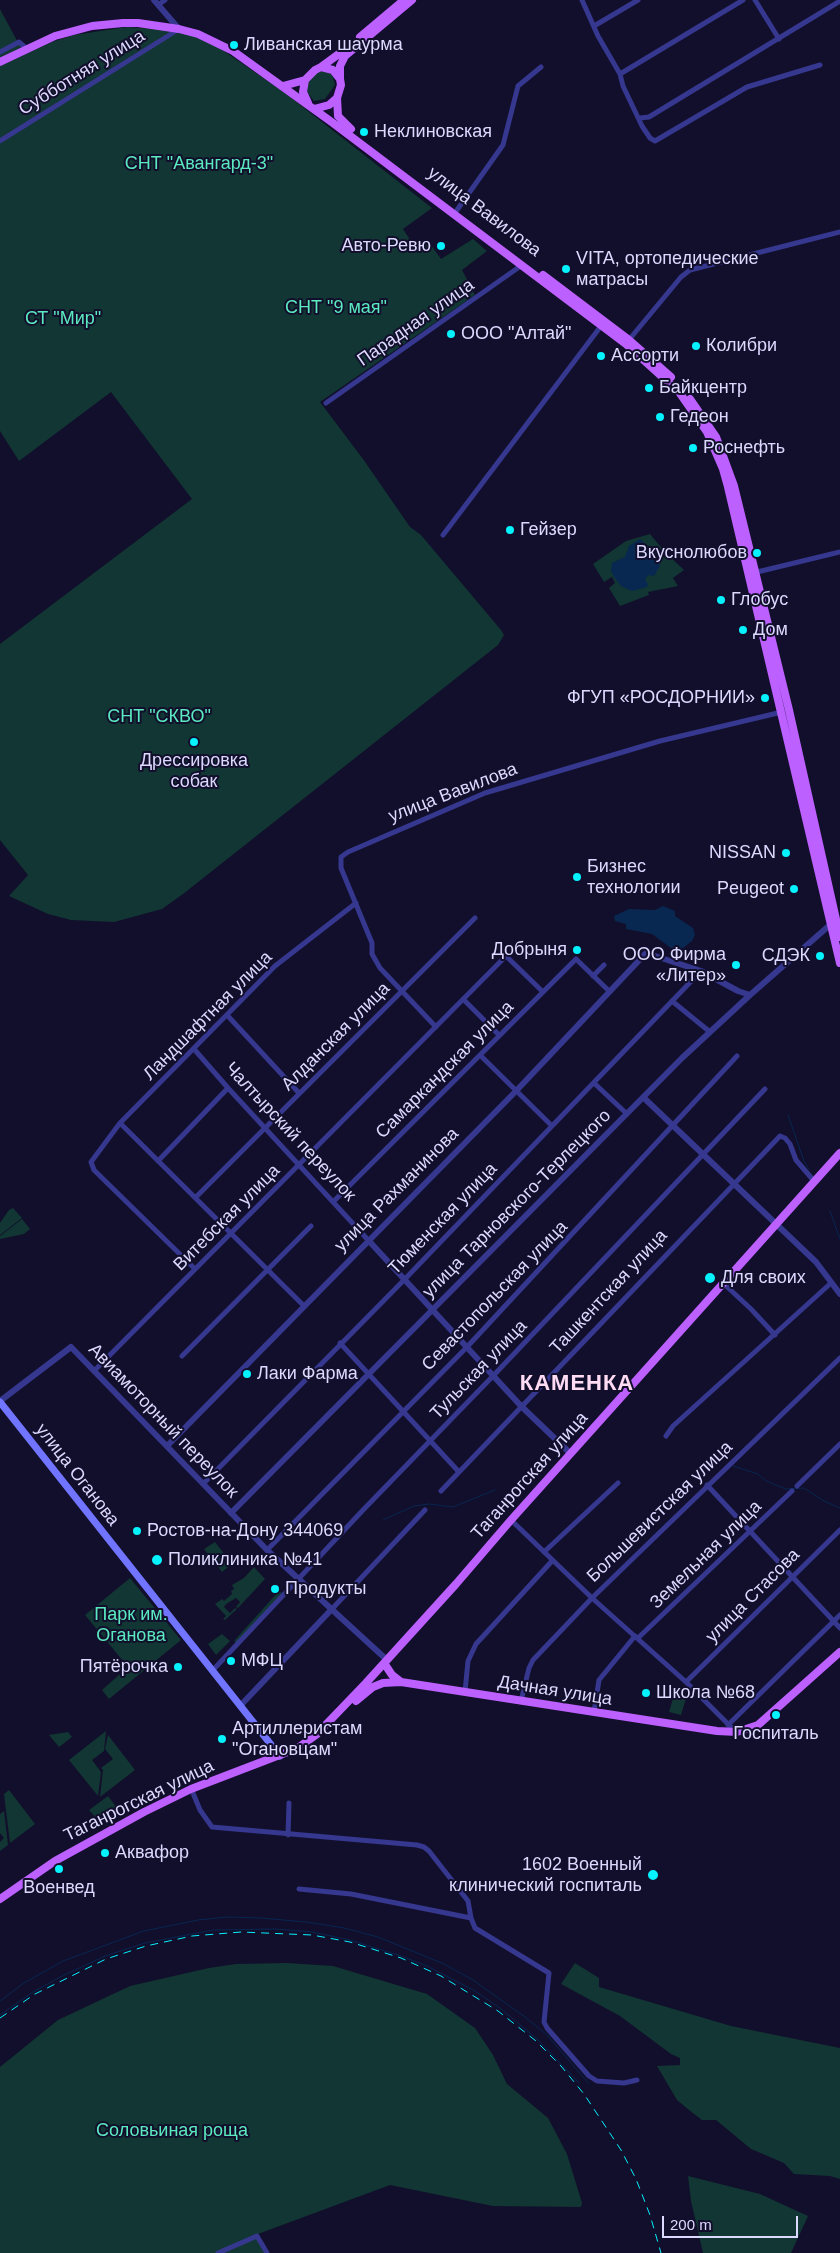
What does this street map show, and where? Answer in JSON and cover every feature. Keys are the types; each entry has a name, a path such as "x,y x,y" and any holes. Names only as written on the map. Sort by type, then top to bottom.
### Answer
{"main road":[{"path":"283,86 305,80 404,0"},
{"name":"улица Вавилова","path":"412,0 345,56 340,66 341,84 337,98 338,116 344,124 628,342 683,389 711,429 721,447 734,486 782,712 833,899"},
{"name":"улица Вавилова","path":"0,62 55,36 92,26 138,23 198,34 234,51 283,86 601,326 628,342"},
{"path":"321,68 333,70 340,78"},
{"path":"305,80 303,92 312,107 329,105 337,98"},
{"name":"улица Вавилова","path":"752,573 833,899 834,923 840,963"},
{"name":"улица Вавилова","path":"834,923 840,937"},
{"name":"Таганрогская улица","path":"282,1758 317,1734 386,1662 570,1453 840,1153"},
{"name":"улица Оганова","path":"0,1401 282,1758"},
{"name":"Дачная улица","path":"362,1695 383,1683 401,1682 717,1731 737,1732 758,1725 840,1652"},
{"path":"386,1662 390,1673 401,1682"},
{"name":"Таганрогская улица","path":"0,1899 55,1861 192,1791 310,1746 362,1695"},
{"name":"Таганрогская улица","path":"0,1905 57,1865 192,1791"}],"street":[{"path":"165,0 156,2 179,29"},
{"path":"582,0 598,36 620,74 622,86 650,138 655,141 747,88 820,65"},
{"path":"594,26 638,0"},
{"path":"620,74 743,0"},
{"path":"755,0 778,39"},
{"path":"640,118 649,117 840,1"},
{"name":"Субботняя улица","path":"0,141 179,29"},
{"path":"0,52 19,42 27,49"},
{"path":"457,210 503,144 518,86 541,68"},
{"path":"628,342 681,276 690,270 840,232"},
{"name":"Парадная улица","path":"326,403 522,265"},
{"path":"443,535 601,326"},
{"path":"752,573 840,552"},
{"name":"улица Вавилова","path":"436,1027 400,991 380,968 372,954 372,943 341,868 342,857 348,852 485,793 660,741 782,712"},
{"name":"Ландшафтная улица","path":"195,1269 94,1170 91,1162 120,1123 275,966 356,903"},
{"name":"Алданская улица","path":"196,1197 475,918"},
{"name":"улица Тарновского-Терлецкого","path":"231,1513 710,1032 834,923"},
{"name":"улица Рахманинова","path":"166,1446 369,1241 646,953 701,971"},
{"name":"Витебская улица","path":"94,1372 506,956 542,992"},
{"name":"Самаркандская улица","path":"334,1201 576,959 593,976"},
{"path":"604,965 593,976 609,991"},
{"path":"701,971 738,991 750,995"},
{"name":"Тюменская улица","path":"203,1484 404,1280 701,971"},
{"path":"463,999 499,1035"},
{"path":"672,1001 710,1032"},
{"path":"227,1014 299,1093"},
{"name":"Чалтырский переулок","path":"194,1049 521,1406 570,1453"},
{"path":"480,1054 552,1126"},
{"name":"Севастопольская улица","path":"267,1550 467,1347 737,1056"},
{"path":"594,1083 627,1114"},
{"path":"158,1161 228,1088"},
{"name":"Тульская улица","path":"213,1670 297,1579 494,1376 765,1089"},
{"path":"644,1098 816,1262 840,1294"},
{"path":"120,1123 304,1306"},
{"name":"Ташкентская улица","path":"441,1491 780,1136 785,1138 790,1144 796,1160 814,1181"},
{"path":"182,1356 311,1226"},
{"path":"723,1283 775,1334"},
{"path":"666,1436 673,1426 831,1284"},
{"path":"340,1343 459,1472"},
{"name":"Авиамоторный переулок","path":"0,1401 71,1347 267,1550 386,1662"},
{"name":"Большевистская улица","path":"521,1700 529,1668 533,1660 592,1598 840,1358"},
{"path":"797,1486 840,1444"},
{"path":"544,1552 618,1483"},
{"path":"707,1485 840,1628"},
{"name":"Земельная улица","path":"594,1712 599,1680 637,1637 792,1491"},
{"path":"241,1705 425,1510"},
{"path":"511,1520 552,1561 686,1682 737,1732"},
{"name":"улица Стасова","path":"686,1682 840,1530"},
{"path":"465,1692 468,1661 476,1644 552,1561"},
{"path":"728,1725 840,1615"},
{"path":"192,1791 200,1810 212,1827 288,1835 417,1844 424,1847 468,1901 475,1928 507,1945 549,1973 544,2022 547,2028 589,2076 597,2080 624,2083 637,2080"},
{"path":"288,1835 289,1803"},
{"path":"299,1889 351,1894 471,1918"},
{"path":"218,2253 257,2236 267,2253"}],"green space":[{"path":"0,9 22,50 0,61"},
{"path":"127,27 169,30 192,35 221,49 285,93 432,208 403,229 416,249 428,241 441,259 473,239 487,251 462,270 475,295 320,402 363,459 410,527 421,535 504,635 498,645 183,894 162,909 114,922 71,920 48,914 9,896 28,875 0,840 0,644 192,499 111,392 19,461 0,431 0,66 52,42 74,35"},
{"path":"318,72 330,72 335,85 325,99 314,101 307,92 308,81"},
{"path":"650,534 684,570 673,578 678,586 648,592 649,595 620,606 609,588 615,583 612,577 604,582 593,564 626,541"},
{"path":"13,1208 22,1218 0,1235 0,1223 9,1210"},
{"path":"22,1219 30,1229 24,1234 0,1239 0,1236"},
{"path":"215,1542 232,1564 222,1572 204,1549"},
{"path":"254,1567 265,1579 238,1608 236,1607 240,1602 236,1598 226,1604 224,1607 230,1613 235,1608 237,1609 225,1620 223,1619 226,1616 215,1604 222,1599 224,1601 232,1594 231,1591 234,1589 232,1585 244,1578"},
{"name":"Парк им. Оганова","path":"130,1578 181,1640 109,1699 102,1690 128,1667 85,1615"},
{"path":"279,1591 282,1593 237,1643 234,1641"},
{"path":"222,1634 230,1641 216,1655 208,1644"},
{"path":"675,1692 687,1695 681,1715 669,1712"},
{"path":"106,1731 104,1751 92,1760 101,1772 98,1796 69,1760"},
{"path":"68,1732 72,1737 59,1747 49,1735"},
{"path":"108,1735 135,1770 100,1797 103,1770 101,1768 113,1759 105,1749"},
{"path":"9,1790 35,1824 10,1843 4,1794"},
{"path":"108,1796 118,1809 97,1819 89,1810"},
{"path":"4,1811 8,1845 0,1851 0,1842 4,1838 0,1833 0,1814"},
{"name":"Соловьиная роща","path":"287,1963 333,1966 427,1994 475,2028 493,2055 507,2084 548,2118 567,2154 582,2203 581,2207 493,2206 390,2185 258,2234 268,2253 0,2253 0,2067 58,2020 130,1986 209,1968 236,1964"},
{"path":"575,1963 599,1978 599,1987 731,2026 840,2048 840,2179 830,2176 794,2174 784,2163 751,2149 716,2120 702,2120 689,2110 677,2100 657,2066 680,2065 680,2058 671,2054 620,2016 561,1984"},
{"path":"688,2176 760,2194 808,2216 791,2253 703,2253 691,2201"}],"water":[{"path":"640,539 657,557 660,566 654,576 648,575 645,580 648,584 647,587 632,591 621,586 615,578 611,571 612,563 625,557 629,546"},
{"path":"663,906 675,911 675,916 693,928 695,935 692,941 682,949 675,951 652,934 626,929 626,924 615,921 614,916 629,909 655,910"}],"waterway":[{"path":"788,1115 804,1161 809,1169"},
{"path":"830,1211 840,1239"},
{"path":"733,1466 758,1474 766,1481 786,1489 804,1488 824,1501 840,1508"},
{"path":"383,1520 414,1506 429,1504 453,1507 495,1490"},
{"path":"0,2001 24,1983 63,1961 144,1931 198,1920 227,1917 306,1922 344,1928 378,1937 444,1964 473,1980 547,2035 589,2084"},
{"path":"0,2015 33,1992 62,1976 105,1956 145,1943 213,1930 276,1929 312,1932 350,1940 401,1956 427,1966 475,1991 500,2008 537,2039 579,2083"}],"railway":[{"path":"0,2018 35,1994 106,1959 146,1946 192,1936 241,1932 312,1935 350,1942 401,1958 441,1976 498,2011 536,2041 561,2066 584,2094 621,2150 636,2179 650,2215 661,2253"}],"place":[{"name":"Ливанская шаурма","path":"234,45"},
{"name":"Неклиновская","path":"364,132"},
{"name":"Авто-Ревю","path":"441,246"},
{"name":"VITA, ортопедические матрасы","path":"566,269"},
{"name":"ООО \"Алтай\"","path":"451,334"},
{"name":"Колибри","path":"696,346"},
{"name":"Ассорти","path":"601,356"},
{"name":"Байкцентр","path":"649,388"},
{"name":"Гедеон","path":"660,417"},
{"name":"Роснефть","path":"693,448"},
{"name":"Гейзер","path":"510,530"},
{"name":"Вкуснолюбов","path":"757,553"},
{"name":"Глобус","path":"721,600"},
{"name":"Дом","path":"743,630"},
{"name":"ФГУП «РОСДОРНИИ»","path":"765,698"},
{"name":"Дрессировка собак","path":"194,742"},
{"name":"NISSAN","path":"786,853"},
{"name":"Бизнес технологии","path":"577,877"},
{"name":"Peugeot","path":"794,889"},
{"name":"Добрыня","path":"577,950"},
{"name":"СДЭК","path":"820,956"},
{"name":"ООО Фирма «Литер»","path":"736,965"},
{"name":"Для своих","path":"710,1278"},
{"name":"Лаки Фарма","path":"247,1374"},
{"name":"Ростов-на-Дону 344069","path":"137,1531"},
{"name":"Поликлиника №41","path":"157,1560"},
{"name":"Продукты","path":"275,1589"},
{"name":"МФЦ","path":"231,1661"},
{"name":"Пятёрочка","path":"178,1667"},
{"name":"Школа №68","path":"646,1693"},
{"name":"Госпиталь","path":"776,1715"},
{"name":"Артиллеристам \"Огановцам\"","path":"222,1739"},
{"name":"Аквафор","path":"105,1853"},
{"name":"Военвед","path":"59,1869"},
{"name":"1602 Военный клинический госпиталь","path":"653,1875"}],"district":[{"name":"КАМЕНКА","path":"577,1384"}],"park label":[{"name":"СНТ \"Авангард-3\"","path":"199,164"},
{"name":"СНТ \"9 мая\"","path":"336,308"},
{"name":"СТ \"Мир\"","path":"63,319"},
{"name":"СНТ \"СКВО\"","path":"159,717"}]}
